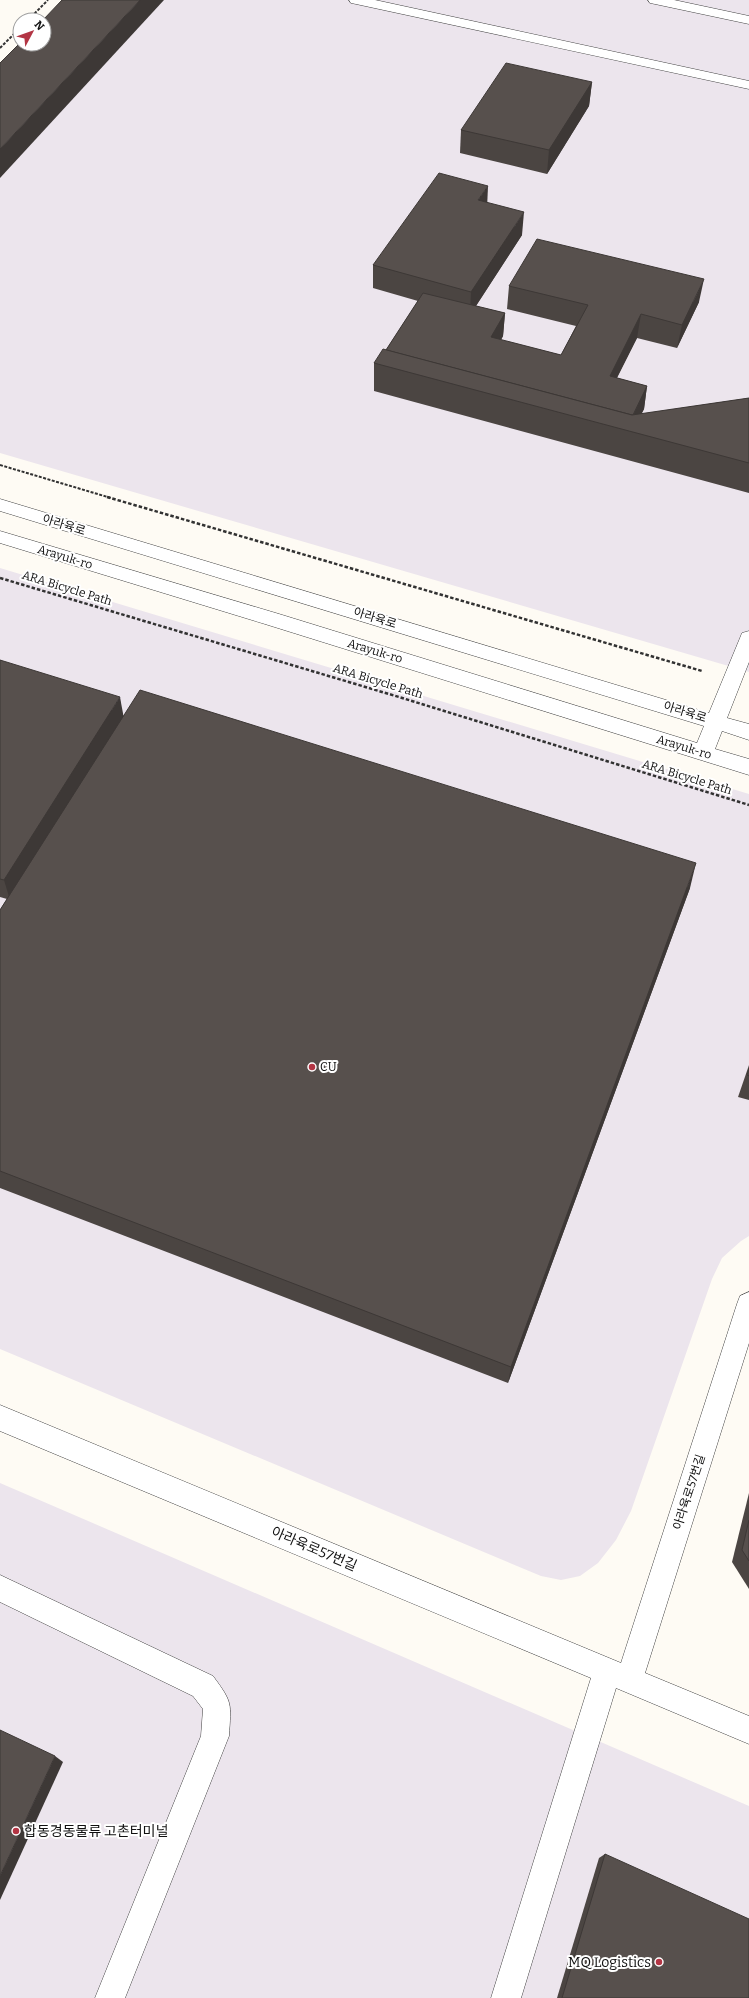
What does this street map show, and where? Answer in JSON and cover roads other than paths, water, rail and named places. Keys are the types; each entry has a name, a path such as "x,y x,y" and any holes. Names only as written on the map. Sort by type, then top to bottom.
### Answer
{"street":[{"path":"356,0 749,85"},
{"path":"655,0 749,20"},
{"name":"아라육로","path":"0,505 749,732"},
{"name":"Arayuk-ro","path":"0,537 272,619 749,767"},
{"path":"703,753 734,680 749,638"},
{"name":"아라육로57번길","path":"618,1676 749,1304"},
{"name":"아라육로57번길","path":"0,1418 749,1730"},
{"path":"0,1588 203,1686 217,1705 215,1736 110,1998"},
{"path":"506,1998 618,1676"}],"place":[{"name":"CU","path":"312,1067"},
{"name":"합동경동물류 고촌터미널","path":"16,1831"},
{"name":"MQ Logistics","path":"659,1962"}]}
